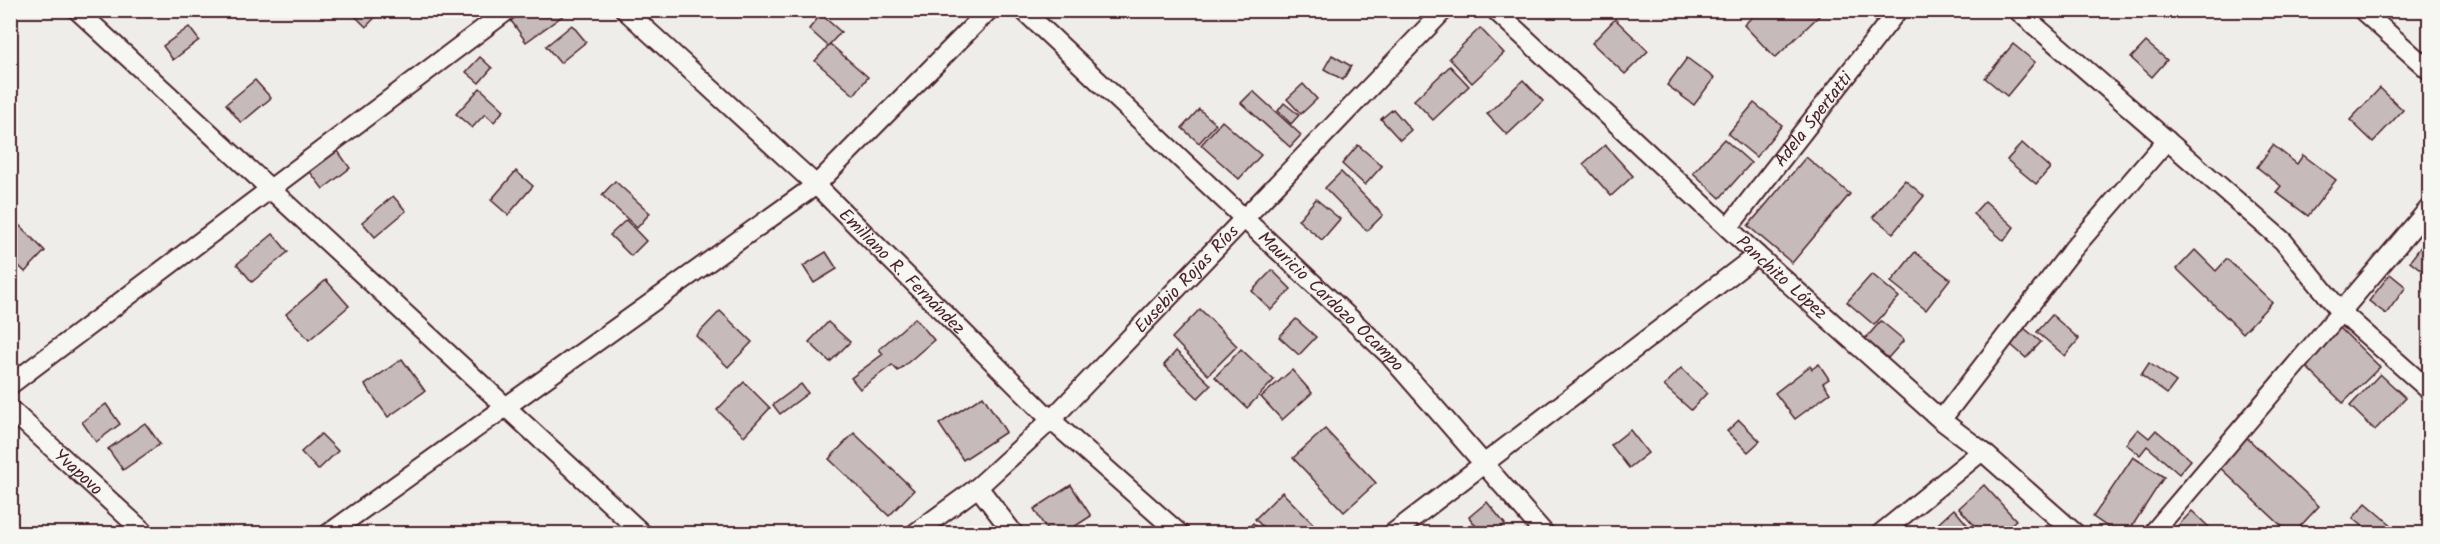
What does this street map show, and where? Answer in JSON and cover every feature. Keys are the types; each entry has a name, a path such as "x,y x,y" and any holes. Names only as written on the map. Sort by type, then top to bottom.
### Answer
{"street":[{"path":"77,10 643,534"},
{"path":"10,385 272,190 508,10"},
{"name":"Emiliano R. Fernández","path":"625,10 816,185 1051,420 1180,534"},
{"path":"328,534 503,406 816,185 989,10"},
{"name":"Mauricio Cardozo Ocampo","path":"1023,10 1389,355 1545,534"},
{"name":"Eusebio Rojas Ríos","path":"914,534 978,487 1051,420 1444,10"},
{"name":"Panchito López","path":"1495,10 1757,255 1941,420 1982,451 2076,534"},
{"name":"Adela Spertatti","path":"1728,228 1898,10"},
{"path":"2017,10 2283,241 2341,312 2430,391"},
{"path":"2362,10 2430,71"},
{"path":"1941,420 2073,249 2167,140"},
{"path":"2152,534 2430,207"},
{"path":"1392,534 1757,255"},
{"name":"Yvapovo","path":"10,409 146,534"},
{"path":"1880,534 1982,451"},
{"path":"978,487 1014,534"}],"building":[{"path":"349,10 382,10 366,27"},
{"path":"513,10 567,10 568,12 526,42 507,15"},
{"path":"812,10 832,10 824,17 841,32 828,46 809,29 818,18"},
{"path":"1759,10 1818,10 1821,14 1775,58 1744,25"},
{"path":"1615,19 1648,51 1625,74 1592,43"},
{"path":"572,25 586,42 560,63 546,46"},
{"path":"189,27 199,40 173,60 163,46"},
{"path":"1480,28 1504,53 1472,83 1449,58"},
{"path":"2146,42 2167,60 2152,77 2131,58"},
{"path":"830,44 868,77 854,95 815,61"},
{"path":"2013,44 2035,62 2007,96 1985,78"},
{"path":"1332,55 1351,66 1343,80 1324,69"},
{"path":"480,57 492,68 479,83 466,72"},
{"path":"1687,58 1714,78 1694,105 1667,85"},
{"path":"1450,66 1469,86 1433,120 1414,100"},
{"path":"255,80 271,98 241,123 226,104"},
{"path":"1523,80 1543,101 1507,135 1487,114"},
{"path":"1303,84 1317,99 1301,114 1287,99"},
{"path":"480,88 504,110 494,122 485,114 472,128 456,114"},
{"path":"2380,88 2403,110 2373,142 2350,120"},
{"path":"1253,91 1301,135 1290,147 1241,103"},
{"path":"1284,103 1299,115 1291,124 1278,111"},
{"path":"1754,103 1782,125 1756,157 1728,134"},
{"path":"1199,109 1216,124 1199,143 1182,128"},
{"path":"1393,109 1411,130 1400,140 1381,119"},
{"path":"1222,121 1261,155 1239,179 1201,145"},
{"path":"1724,139 1751,163 1720,198 1693,173"},
{"path":"2022,143 2050,168 2036,184 2007,160"},
{"path":"1358,145 1382,166 1365,185 1342,164"},
{"path":"1605,145 1633,176 1611,196 1583,164"},
{"path":"2273,145 2297,164 2303,155 2336,180 2308,216 2276,192 2281,186 2257,167"},
{"path":"335,147 350,168 323,189 307,168"},
{"path":"1806,157 1850,194 1792,263 1748,226"},
{"path":"516,171 533,186 508,215 491,200"},
{"path":"1341,172 1383,215 1367,231 1325,188"},
{"path":"1905,180 1924,196 1893,233 1873,217"},
{"path":"615,181 650,213 637,228 602,195"},
{"path":"393,196 406,211 375,237 362,222"},
{"path":"1316,199 1340,219 1322,240 1298,220"},
{"path":"1985,201 2014,227 2004,241 1973,214"},
{"path":"626,220 646,241 631,256 610,235"},
{"path":"18,224 45,251 25,272 10,257 10,232"},
{"path":"273,234 288,252 252,282 237,264"},
{"path":"2429,236 2430,264 2424,272 2410,261"},
{"path":"2195,250 2216,271 2227,259 2272,302 2243,333 2177,269"},
{"path":"826,252 837,269 814,283 803,266"},
{"path":"1915,252 1950,279 1926,310 1891,282"},
{"path":"1272,270 1291,289 1271,310 1252,291"},
{"path":"1872,274 1899,297 1874,325 1847,302"},
{"path":"2390,274 2406,287 2386,314 2369,301"},
{"path":"326,280 349,306 309,340 286,314"},
{"path":"1200,309 1237,346 1208,375 1172,338"},
{"path":"720,311 752,342 728,367 696,336"},
{"path":"2052,315 2079,339 2065,356 2037,332"},
{"path":"915,318 934,340 898,371 892,365 860,389 851,378 883,354 879,349"},
{"path":"1296,319 1316,337 1299,355 1279,337"},
{"path":"1881,321 1904,340 1888,358 1865,339"},
{"path":"828,322 850,342 830,362 809,342"},
{"path":"2338,326 2380,367 2343,403 2302,363"},
{"path":"2024,328 2041,342 2026,358 2010,344"},
{"path":"1241,349 1274,380 1247,408 1215,377"},
{"path":"1176,351 1211,385 1198,398 1164,365"},
{"path":"402,359 425,391 388,417 365,385"},
{"path":"2149,363 2176,382 2167,394 2141,375"},
{"path":"1819,364 1829,379 1823,383 1830,393 1795,419 1775,393 1810,366 1812,369"},
{"path":"1681,368 1707,393 1691,410 1664,386"},
{"path":"1292,370 1312,393 1282,420 1261,397"},
{"path":"2380,374 2406,398 2375,430 2350,406"},
{"path":"744,382 770,408 744,436 717,410"},
{"path":"801,384 808,393 780,414 773,405"},
{"path":"983,396 1006,432 963,460 939,424"},
{"path":"106,404 120,424 96,442 82,422"},
{"path":"1739,420 1760,441 1748,452 1727,431"},
{"path":"145,423 160,444 123,470 108,449"},
{"path":"1325,429 1376,483 1344,512 1293,458"},
{"path":"2138,429 2149,438 2156,430 2191,460 2179,474 2147,446 2140,455 2126,444"},
{"path":"1630,430 1648,453 1629,468 1611,445"},
{"path":"854,433 914,490 889,516 829,459"},
{"path":"2242,433 2319,506 2293,534 2290,534 2214,462"},
{"path":"321,434 338,451 318,470 301,452"},
{"path":"2133,457 2164,477 2127,534 2118,534 2093,517"},
{"path":"1071,485 1091,516 1063,534 1049,534 1034,509"},
{"path":"1984,485 2016,520 2000,534 1982,534 1959,508"},
{"path":"1282,492 1323,534 1270,534 1255,519"},
{"path":"1487,502 1505,524 1493,534 1482,534 1469,517"},
{"path":"2366,503 2394,527 2388,534 2372,534 2353,518"},
{"path":"1954,509 1971,529 1966,534 1927,534"},
{"path":"2192,511 2209,527 2203,534 2170,534"},
{"path":"1253,523 1263,534 1243,534"}]}
